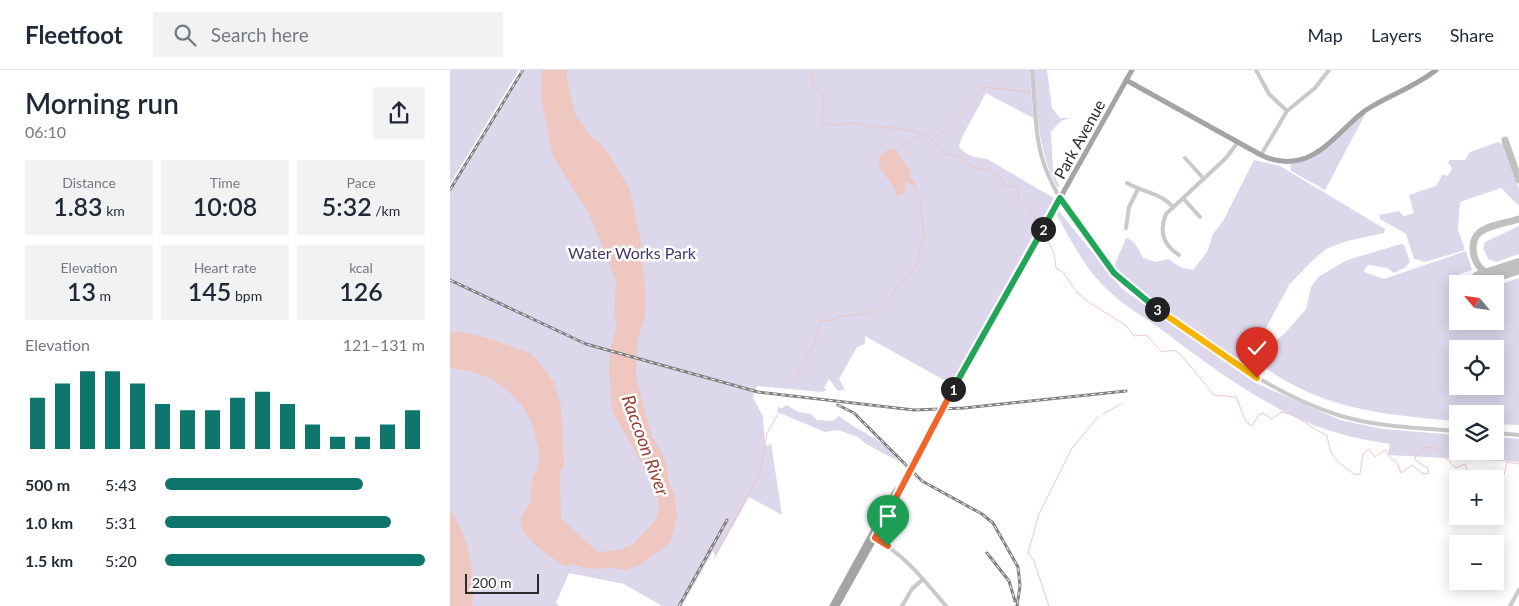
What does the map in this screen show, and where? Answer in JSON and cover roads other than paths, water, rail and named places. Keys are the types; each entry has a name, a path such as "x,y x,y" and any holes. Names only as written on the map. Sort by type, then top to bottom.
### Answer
{"main road":[{"name":"Park Avenue","path":"832,606 898,497 903,483 941,410 1132,70"},
{"path":"1126,80 1261,155 1287,162 1312,155 1368,109 1418,83 1436,70"},
{"name":"Park Avenue","path":"837,606 873,537"}],"street":[{"path":"1032,70 1040,147 1048,173 1060,198 1074,220 1121,281 1192,334 1270,386 1309,405 1355,420 1381,425 1449,429"},
{"path":"1256,70 1269,94 1287,111"},
{"path":"1261,155 1287,111 1315,88 1329,70"},
{"path":"1179,255 1166,244 1162,234 1164,220 1172,207 1229,155 1238,142"},
{"path":"1185,158 1204,179"},
{"path":"1127,183 1162,197 1172,207"},
{"path":"1126,228 1129,207 1138,189"},
{"path":"1183,198 1200,217"},
{"path":"1504,434 1519,435"},
{"path":"873,537 902,557 946,606"},
{"path":"902,606 912,589 923,579"},
{"path":"1510,606 1519,590"}],"water":[{"name":"Raccoon River","path":"542,70 567,70 567,81 576,116 591,136 605,148 629,188 641,242 646,301 645,316 637,343 636,378 652,437 662,453 667,467 669,483 675,497 677,518 670,543 640,565 624,570 610,567 586,568 571,564 565,566 553,559 527,537 520,522 530,501 531,486 539,458 532,426 526,412 506,389 494,381 480,374 450,368 450,332 467,333 494,340 530,353 539,362 554,383 561,406 564,464 560,472 561,519 598,552 620,550 633,544 656,520 659,508 656,491 612,411 609,371 611,346 617,324 614,316 616,281 590,216 553,156 541,99"},
{"path":"890,148 897,150 911,172 910,180 913,178 920,200 914,186 906,181 905,193 899,195 899,200 895,189 879,167 880,156"},
{"path":"450,511 462,532 470,556 473,582 472,606 450,606"}],"waterway":[{"path":"812,70 813,86 819,91 824,100 823,123 834,125 854,123 864,127 895,128 926,135 934,141 944,154 957,155 972,167 987,170 1002,178 1005,186 1017,187 1019,189 1018,198 1027,205 1038,222"},
{"path":"932,140 954,123 985,87 1030,92"},
{"path":"900,148 920,134"},
{"path":"794,380 815,343 820,320 830,321 840,316 864,314 881,307 892,295 896,287 916,267 924,236 920,200"},
{"path":"1047,239 1054,253 1056,268 1066,276 1079,294 1127,327 1134,336 1146,335 1162,352 1175,350 1214,395 1236,397 1244,418 1252,426 1258,416 1263,413 1272,419 1281,412 1287,413 1327,435 1330,450 1335,459 1355,475 1360,474 1363,454 1369,449 1375,457 1385,450 1391,459 1397,462 1401,473 1412,465 1423,474 1429,473 1428,468 1416,461 1415,457 1426,447 1432,447 1437,450 1456,468 1465,464 1468,473 1472,476 1488,473 1497,477 1504,475 1507,462 1519,464"},
{"path":"1103,414 1123,403"},
{"path":"714,558 760,473 767,433 778,414"},
{"path":"1049,606 1034,561 1028,553 1039,514 1072,448 1099,416"}],"railway":[{"path":"450,190 523,70"},
{"path":"450,280 586,344 758,392 914,410 964,408 1126,391"},
{"path":"838,405 854,413 922,481 982,514 993,523 1018,567 1020,586 1017,606"},
{"path":"679,606 727,520"},
{"path":"987,553 1009,581 1015,601"}],"park label":[{"name":"Water Works Park","path":"632,252"}]}
